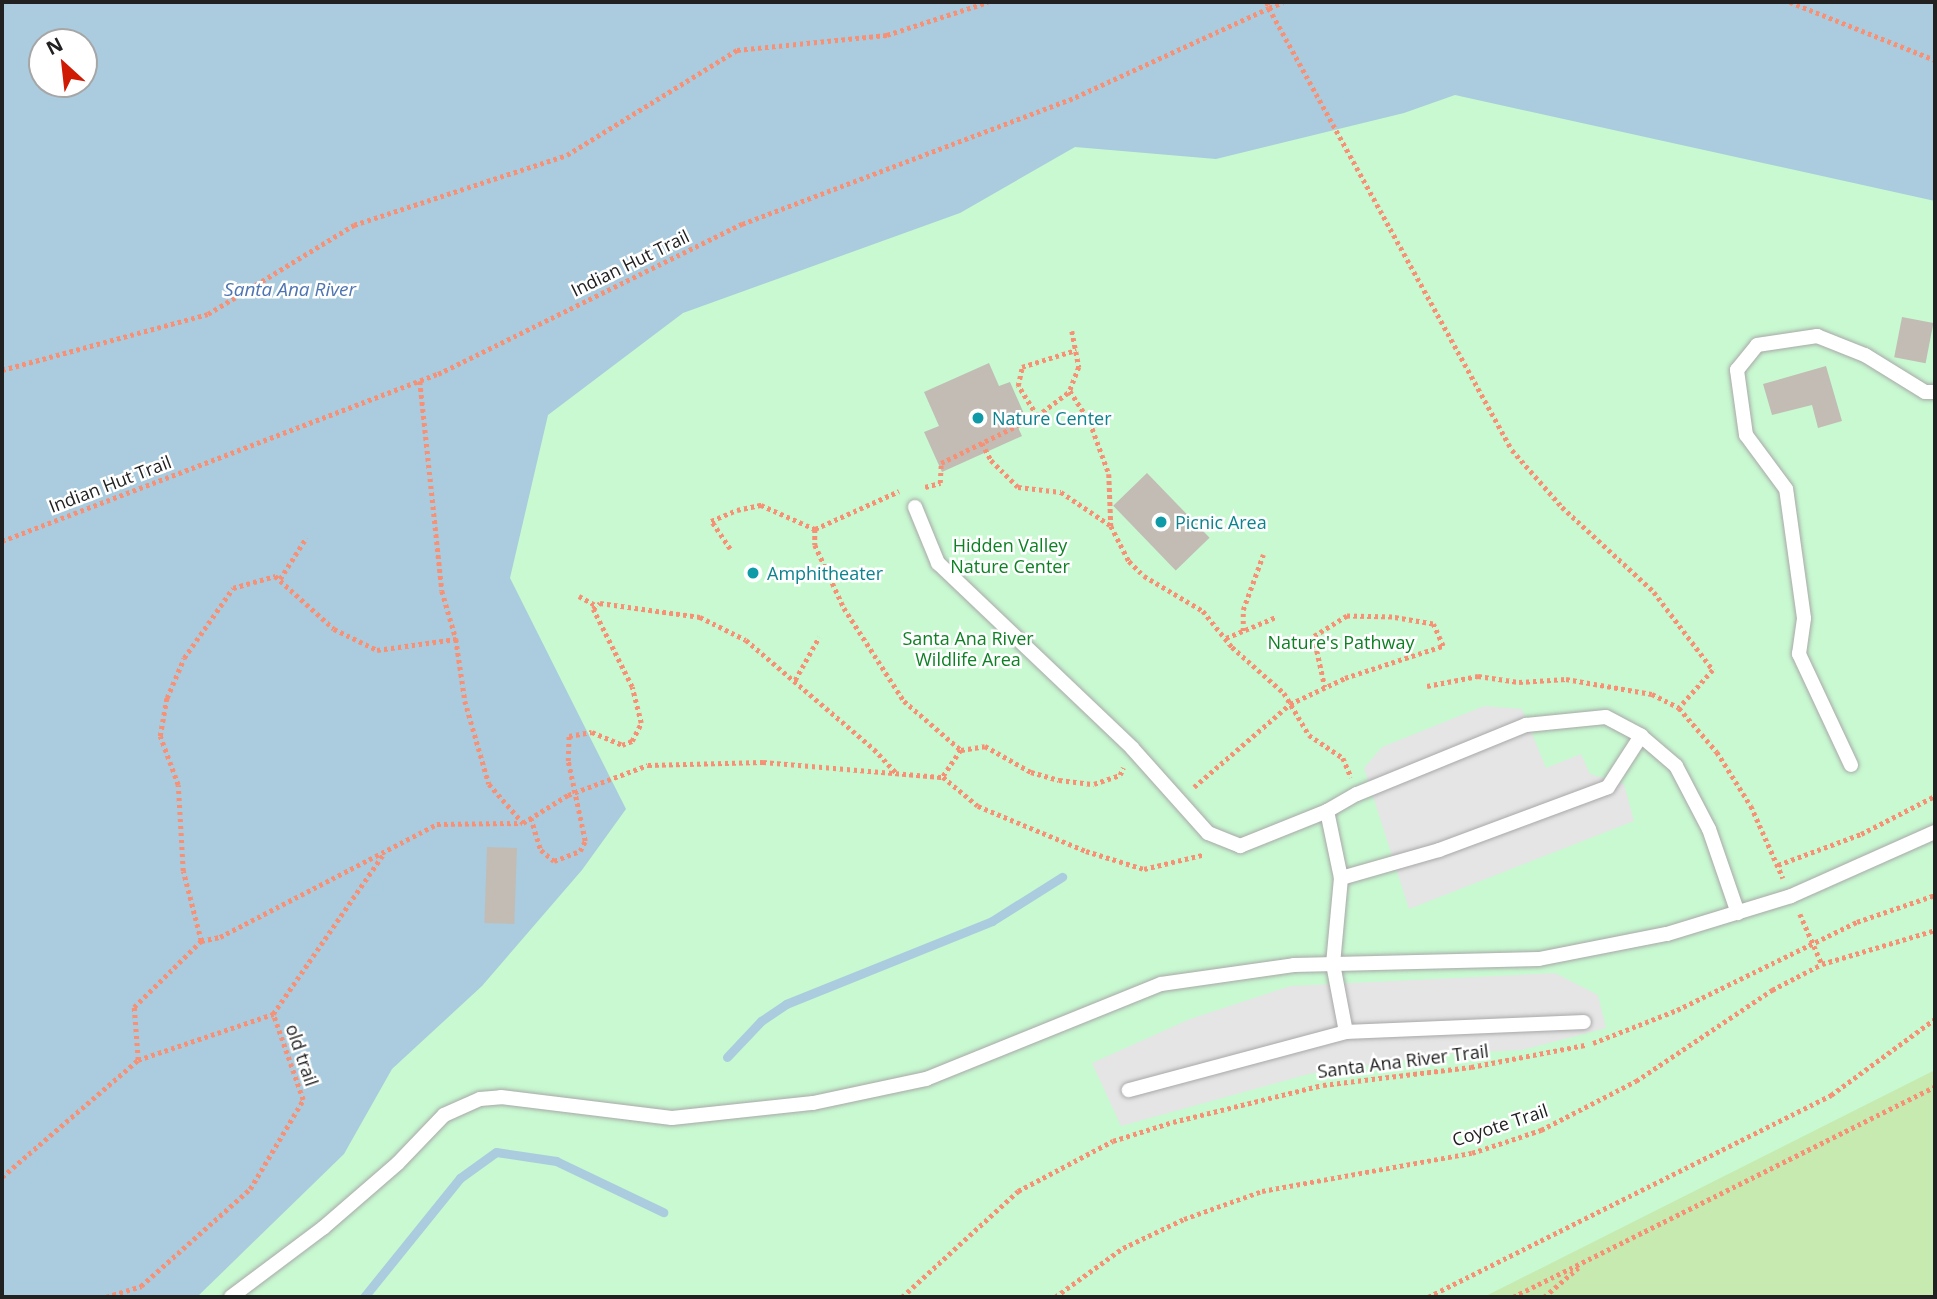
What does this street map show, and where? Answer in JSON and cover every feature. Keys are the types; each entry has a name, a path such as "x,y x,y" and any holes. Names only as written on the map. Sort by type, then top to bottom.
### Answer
{"lane":[{"path":"1851,765 1799,654 1804,618 1786,489 1746,435 1737,370 1758,345 1817,336 1865,355 1925,392 1935,392"},
{"path":"915,507 938,563 1132,748 1181,799 1208,833 1240,846 1327,811 1357,794 1526,725 1606,717 1641,736 1676,766 1709,829 1738,913"},
{"path":"1341,878 1439,850 1608,787 1641,736"},
{"path":"1327,811 1341,878 1333,964 1346,1032"},
{"path":"231,1297 323,1228 398,1163 444,1115 480,1099 501,1097 672,1118 813,1102 926,1079 1161,984 1294,965 1539,959 1667,934 1791,895 1935,832"},
{"path":"1129,1090 1346,1032 1584,1022"}],"path":[{"path":"2,370 208,314 354,225 567,155 737,50 887,35 988,2"},
{"name":"Indian Hut Trail","path":"2,541 420,381 742,224 1069,100 1268,5 1283,2"},
{"path":"1790,2 1935,60"},
{"path":"1268,5 1512,450 1562,507 1654,592 1713,670 1679,708"},
{"path":"920,488 940,482 941,463 1037,416 1070,391 1079,367 1072,331"},
{"path":"1037,416 1018,386 1021,367 1076,350"},
{"path":"420,381 442,591 456,639 465,701 489,784 523,823"},
{"path":"1070,391 1090,422 1110,474 1111,526"},
{"path":"982,443 991,460 1018,487 1061,492 1111,526 1137,568 1203,611 1290,704 1309,735 1343,758 1357,794"},
{"path":"730,549 711,521 737,510 761,505 815,529 910,489"},
{"path":"815,529 815,545 844,608 904,701 961,750"},
{"path":"280,579 306,538"},
{"path":"1243,631 1243,610 1263,555"},
{"path":"201,941 183,871 178,785 160,736 167,698 184,658 233,588 275,576 334,629 377,650 456,639"},
{"path":"579,596 597,606 700,617 746,640 874,749 897,775"},
{"path":"531,818 541,849 554,861 580,851 585,841 568,761 569,736 592,732 622,745 632,741 641,723 632,687 593,609 597,606"},
{"path":"1181,799 1290,704 1325,687 1443,646 1433,624 1392,617 1347,616 1314,636 1325,687"},
{"path":"1226,638 1276,617"},
{"path":"795,680 819,637"},
{"path":"1427,686 1478,676 1519,682 1566,679 1652,694 1679,708 1717,752 1751,806 1822,964"},
{"path":"943,777 961,750 985,746 1031,772 1094,783 1120,775 1132,748"},
{"path":"138,1060 134,1007 201,941 220,937 437,824 523,823 575,792 648,765 763,762 943,777 978,806 1086,851 1144,869 1240,846"},
{"path":"1778,865 1861,834 1935,796"},
{"name":"old trail","path":"106,1297 141,1286 250,1189 303,1100 273,1014 384,853"},
{"name":"Santa Ana River Trail","path":"901,1297 1018,1191 1113,1141 1323,1085 1546,1056 1613,1037 1813,941 1935,895"},
{"name":"Coyote Trail","path":"1055,1297 1123,1248 1184,1219 1262,1191 1472,1153 1541,1130 1636,1081 1772,990 1822,964 1935,930"},
{"path":"2,1177 138,1060 273,1014"},
{"path":"1428,1297 1831,1095 1935,1019"},
{"path":"1514,1297 1935,1087"},
{"path":"1544,1297 1584,1263"}],"green space":[{"name":"Santa Ana River Wildlife Area","path":"2,2 1935,2 1935,1070 1484,1297 2,1297"},
{"path":"1935,1060 1935,1297 1455,1297"}],"shaded area":[{"path":"1484,706 1522,709 1546,768 1581,754 1590,774 1624,784 1634,821 1409,909 1364,768 1382,747"},
{"path":"1555,973 1598,995 1606,1028 1522,1050 1446,1054 1309,1074 1121,1126 1092,1063 1190,1019 1290,986"}],"water":[{"name":"Santa Ana River","path":"2,2 1935,2 1935,201 1455,95 1404,113 1216,159 1075,147 960,213 683,313 548,415 510,578 626,809 582,870 482,986 392,1069 344,1154 197,1297 2,1297"}],"building":[{"path":"1902,317 1933,323 1926,363 1894,357"},
{"name":"Nature Center","path":"989,363 999,386 1010,382 1025,416 1015,421 1022,436 942,472 924,432 939,426 924,392"},
{"path":"1826,366 1842,421 1818,428 1812,405 1772,415 1763,384"},
{"name":"Picnic Area","path":"1147,473 1210,538 1176,570 1113,506"},
{"path":"487,847 517,848 514,924 484,923"}],"waterway":[{"path":"727,1057 761,1021 786,1004 992,921 1062,877"},
{"path":"364,1297 460,1178 496,1152 556,1161 663,1212"}],"place":[{"name":"Nature Center","path":"978,418"},
{"name":"Picnic Area","path":"1161,522"},
{"name":"Amphitheater","path":"753,573"}],"park label":[{"name":"Hidden Valley Nature Center","path":"1010,556"},
{"name":"Nature's Pathway","path":"1341,642"}]}
